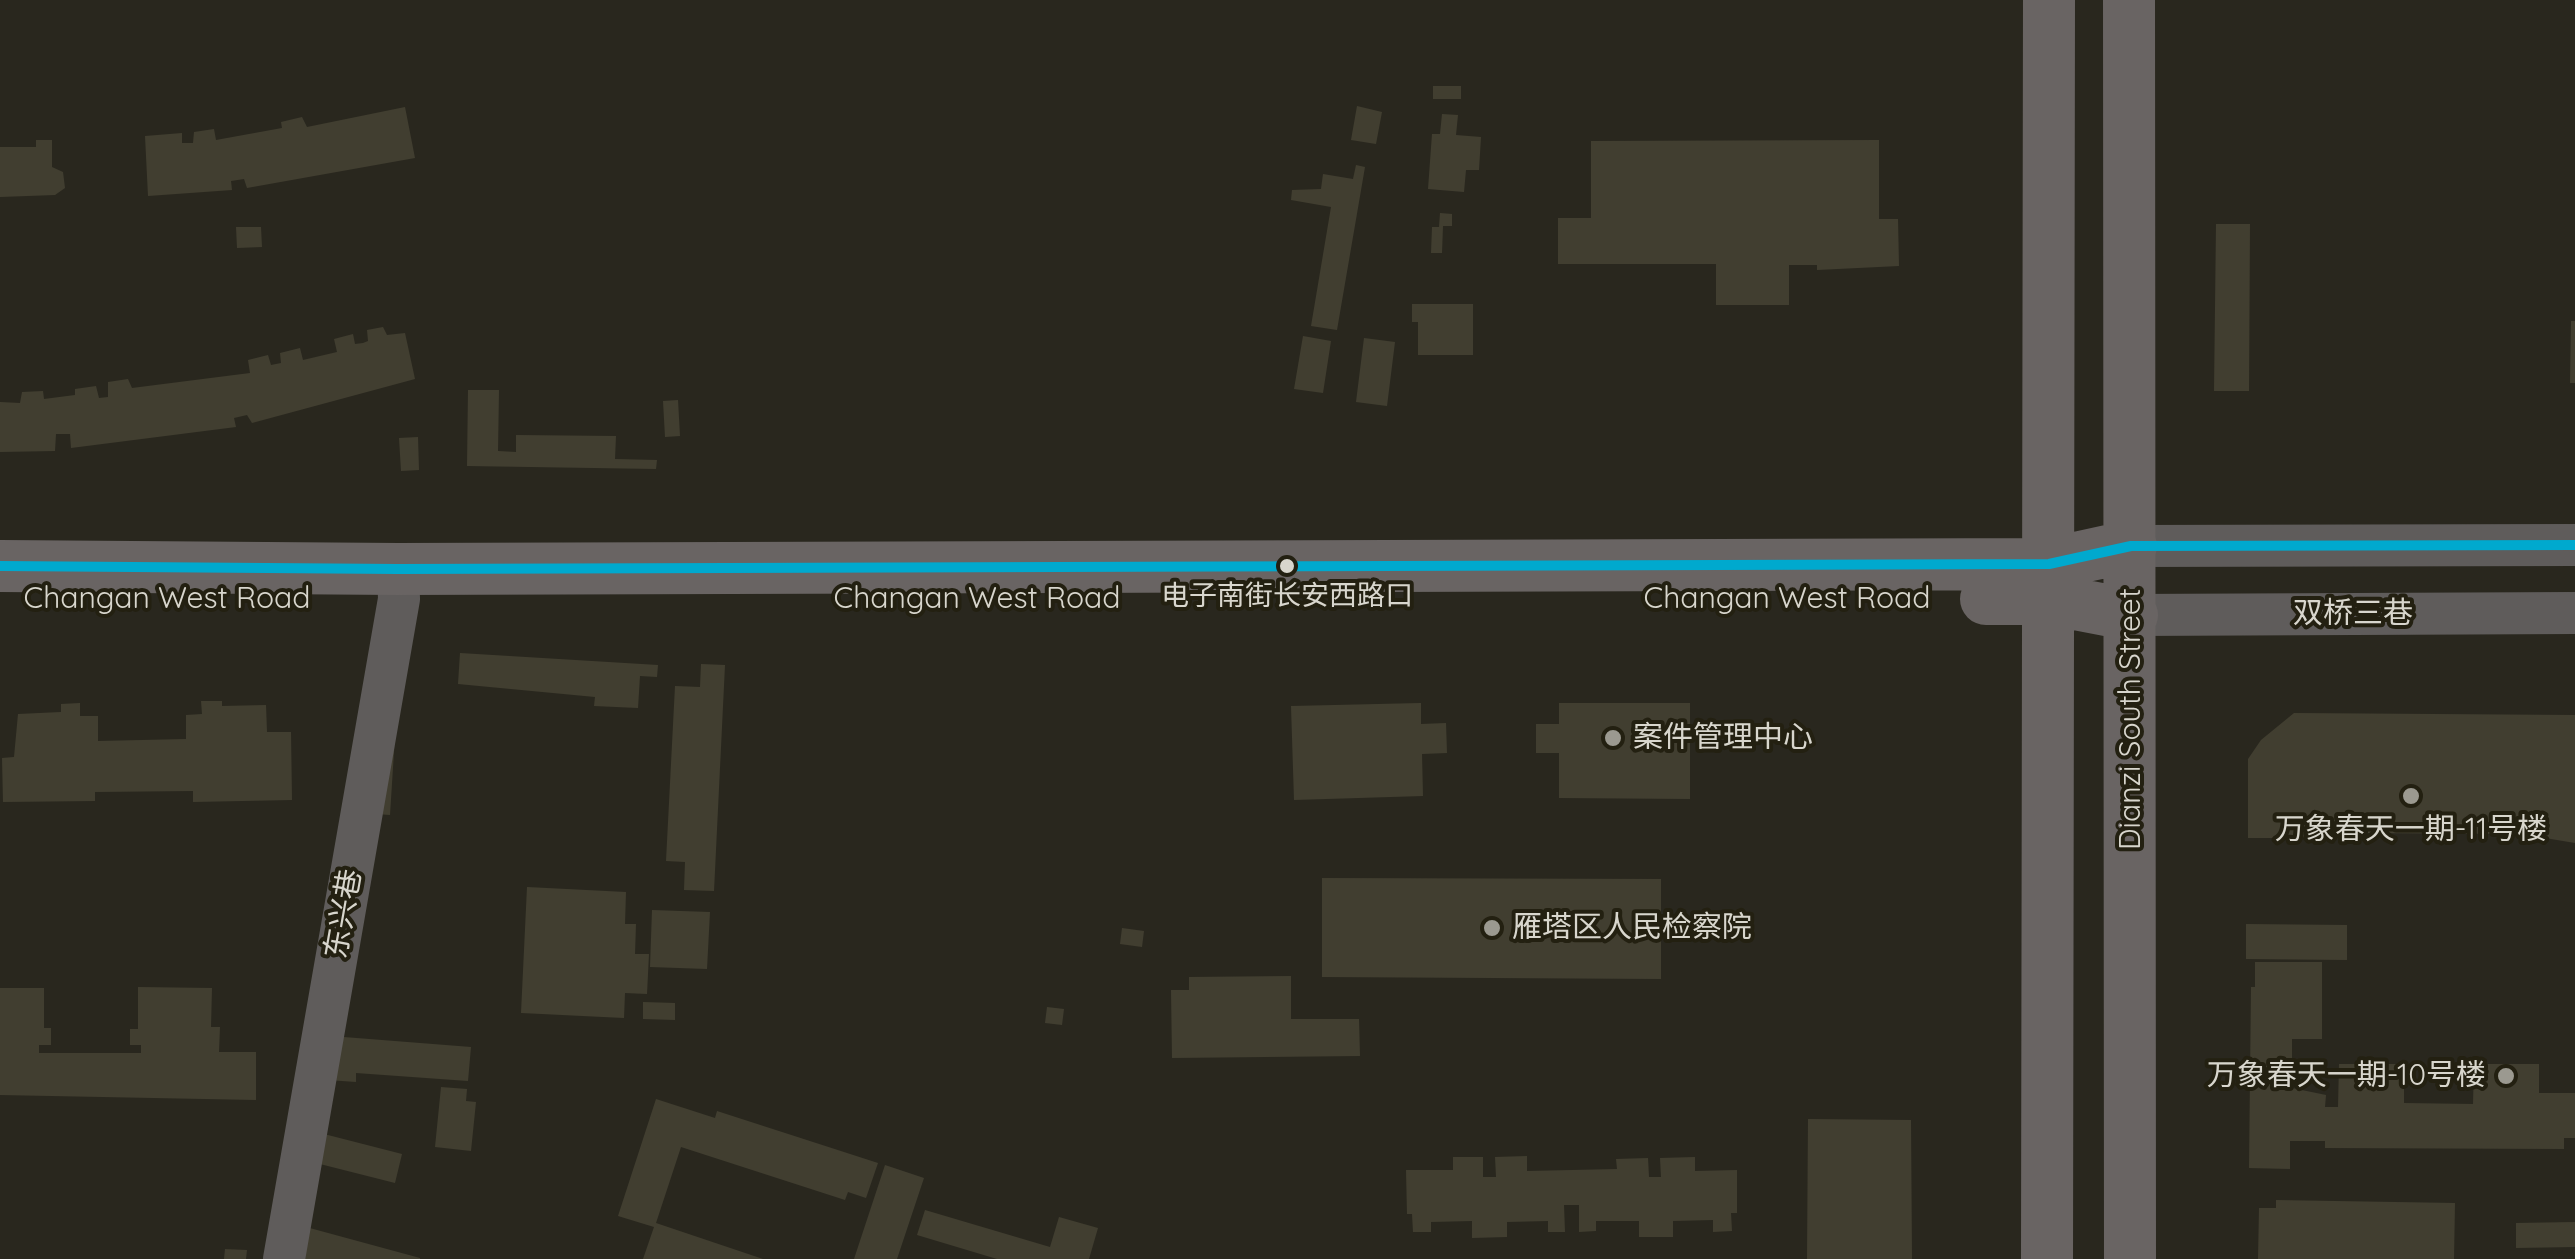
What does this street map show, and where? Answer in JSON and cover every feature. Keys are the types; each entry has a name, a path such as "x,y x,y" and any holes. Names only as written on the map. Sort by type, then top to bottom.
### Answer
{"main road":[{"path":"2047,1259 2049,0"},
{"name":"Dianzi South Street","path":"2129,0 2130,1259"},
{"name":"Changan West Road","path":"2049,581 2131,546"},
{"name":"Changan West Road","path":"0,566 398,584"},
{"name":"Changan West Road","path":"0,600 398,584 2049,581 2132,614"}],"street":[{"path":"2131,546 2575,545"},
{"name":"东兴巷","path":"284,1259 398,584"},
{"name":"双桥三巷","path":"2132,614 2575,613"}],"building":[{"path":"1433,86 1461,86 1461,99 1433,99"},
{"path":"1357,106 1382,112 1376,144 1351,140"},
{"path":"405,107 415,158 247,188 244,179 231,181 232,190 148,196 145,136 182,133 182,143 193,143 194,132 214,129 216,140 282,128 281,122 302,117 307,127"},
{"path":"1442,114 1458,115 1456,135 1481,137 1479,170 1466,170 1464,192 1428,189 1432,134 1440,134"},
{"path":"36,140 52,140 52,167 63,172 65,188 55,195 0,197 0,147 36,147"},
{"path":"1879,140 1879,219 1898,219 1899,266 1817,270 1817,265 1789,265 1789,305 1716,305 1716,264 1558,264 1558,218 1591,218 1591,141"},
{"path":"1356,165 1365,167 1337,330 1311,326 1331,207 1291,200 1292,190 1321,189 1323,174 1353,179"},
{"path":"1440,213 1452,214 1452,226 1443,226 1442,253 1431,253 1432,227 1439,227"},
{"path":"2216,224 2250,224 2249,391 2214,391"},
{"path":"236,227 261,227 262,247 237,248"},
{"path":"1412,304 1473,304 1473,355 1418,355 1418,322 1412,322"},
{"path":"2571,321 2575,321 2575,383 2570,383"},
{"path":"383,327 387,335 405,333 415,379 252,423 247,415 234,418 236,427 71,448 70,434 56,434 55,451 0,452 0,402 20,403 22,392 43,391 44,399 75,395 75,389 96,386 99,398 108,397 108,382 128,379 132,388 250,373 248,360 268,355 271,365 281,363 280,353 300,348 303,360 337,352 334,339 353,334 355,344 363,343 368,341 367,330"},
{"path":"1303,336 1331,341 1323,393 1294,389"},
{"path":"1364,338 1395,342 1387,406 1356,402"},
{"path":"468,390 499,390 498,451 516,452 516,435 616,436 615,459 657,460 656,469 467,466"},
{"path":"678,400 680,436 665,437 663,401"},
{"path":"418,437 419,470 401,471 399,438"},
{"path":"460,653 658,665 657,677 640,676 638,708 594,706 595,697 458,684"},
{"path":"701,664 725,665 714,891 684,890 685,862 666,861 675,686 700,687"},
{"path":"201,701 222,701 222,706 266,705 267,732 291,732 292,800 193,802 193,791 95,792 95,801 3,802 2,758 14,757 18,714 61,712 61,704 80,703 80,716 98,716 98,741 186,739 186,715 202,714"},
{"path":"1421,703 1421,724 1446,723 1447,753 1422,754 1423,796 1294,800 1291,706"},
{"name":"案件管理中心","path":"1559,703 1690,703 1690,799 1559,798 1559,753 1536,753 1536,724 1559,724"},
{"name":"万象春天一期-11号楼","path":"2294,713 2575,715 2575,843 2521,834 2353,833 2353,837 2345,838 2248,838 2248,759 2261,740"},
{"path":"395,736 390,815 376,814"},
{"name":"雁塔区人民检察院","path":"1322,878 1661,879 1661,979 1322,977"},
{"path":"527,887 626,892 625,924 636,924 635,954 649,954 647,994 625,993 624,1018 521,1013"},
{"path":"652,910 710,912 707,969 650,967"},
{"path":"2246,924 2347,925 2347,960 2246,959"},
{"path":"1122,928 1144,931 1142,947 1120,944"},
{"name":"万象春天一期-10号楼","path":"2255,962 2322,962 2322,1039 2292,1039 2292,1088 2326,1095 2325,1107 2338,1107 2339,1064 2404,1064 2404,1103 2473,1104 2474,1064 2539,1064 2539,1093 2575,1093 2575,1138 2564,1138 2564,1149 2325,1148 2325,1141 2290,1141 2290,1169 2249,1168 2251,987 2255,987"},
{"path":"1291,976 1291,1019 1359,1019 1360,1056 1172,1058 1171,990 1189,990 1189,977"},
{"path":"138,987 212,988 211,1027 220,1027 219,1052 256,1052 256,1100 0,1095 0,988 44,988 44,1028 51,1028 51,1045 39,1045 39,1053 141,1053 141,1045 130,1045 130,1029 138,1029"},
{"path":"643,1002 675,1003 675,1020 643,1019"},
{"path":"1047,1007 1064,1009 1062,1025 1045,1023"},
{"path":"331,1036 471,1047 468,1081 356,1073 356,1082 328,1080"},
{"path":"441,1087 467,1089 466,1101 476,1102 471,1151 435,1147"},
{"path":"656,1099 715,1118 717,1111 878,1163 866,1198 848,1192 845,1200 681,1147 656,1223 763,1259 643,1259 654,1227 618,1216"},
{"path":"1808,1119 1911,1120 1912,1259 1807,1259"},
{"path":"324,1134 402,1154 395,1183 316,1163"},
{"path":"1527,1156 1527,1171 1617,1169 1616,1159 1648,1158 1649,1177 1661,1177 1660,1158 1695,1157 1695,1171 1737,1170 1737,1213 1731,1213 1732,1231 1713,1232 1713,1220 1673,1221 1673,1237 1639,1237 1639,1221 1596,1221 1596,1231 1579,1232 1579,1205 1564,1205 1565,1232 1548,1232 1548,1221 1507,1222 1507,1237 1472,1238 1472,1221 1431,1222 1431,1232 1413,1232 1412,1214 1407,1214 1406,1170 1453,1170 1453,1157 1483,1157 1483,1177 1496,1177 1495,1157"},
{"path":"885,1165 924,1178 897,1259 854,1259"},
{"path":"2276,1200 2455,1203 2454,1259 2258,1259 2259,1208 2276,1208"},
{"path":"925,1210 1050,1247 1059,1217 1098,1228 1089,1259 997,1259 917,1235"},
{"path":"2575,1222 2575,1247 2516,1248 2516,1223"},
{"path":"306,1227 420,1258 420,1259 298,1259"},
{"path":"225,1249 247,1250 246,1259 224,1259"}],"transit line":[{"path":"0,566 398,569 2049,564 2131,546 2575,545"}],"place":[{"name":"电子南街长安西路口","path":"1287,566"},
{"name":"案件管理中心","path":"1613,738"},
{"name":"万象春天一期-11号楼","path":"2411,796"},
{"name":"雁塔区人民检察院","path":"1492,928"},
{"name":"万象春天一期-10号楼","path":"2506,1076"}]}
